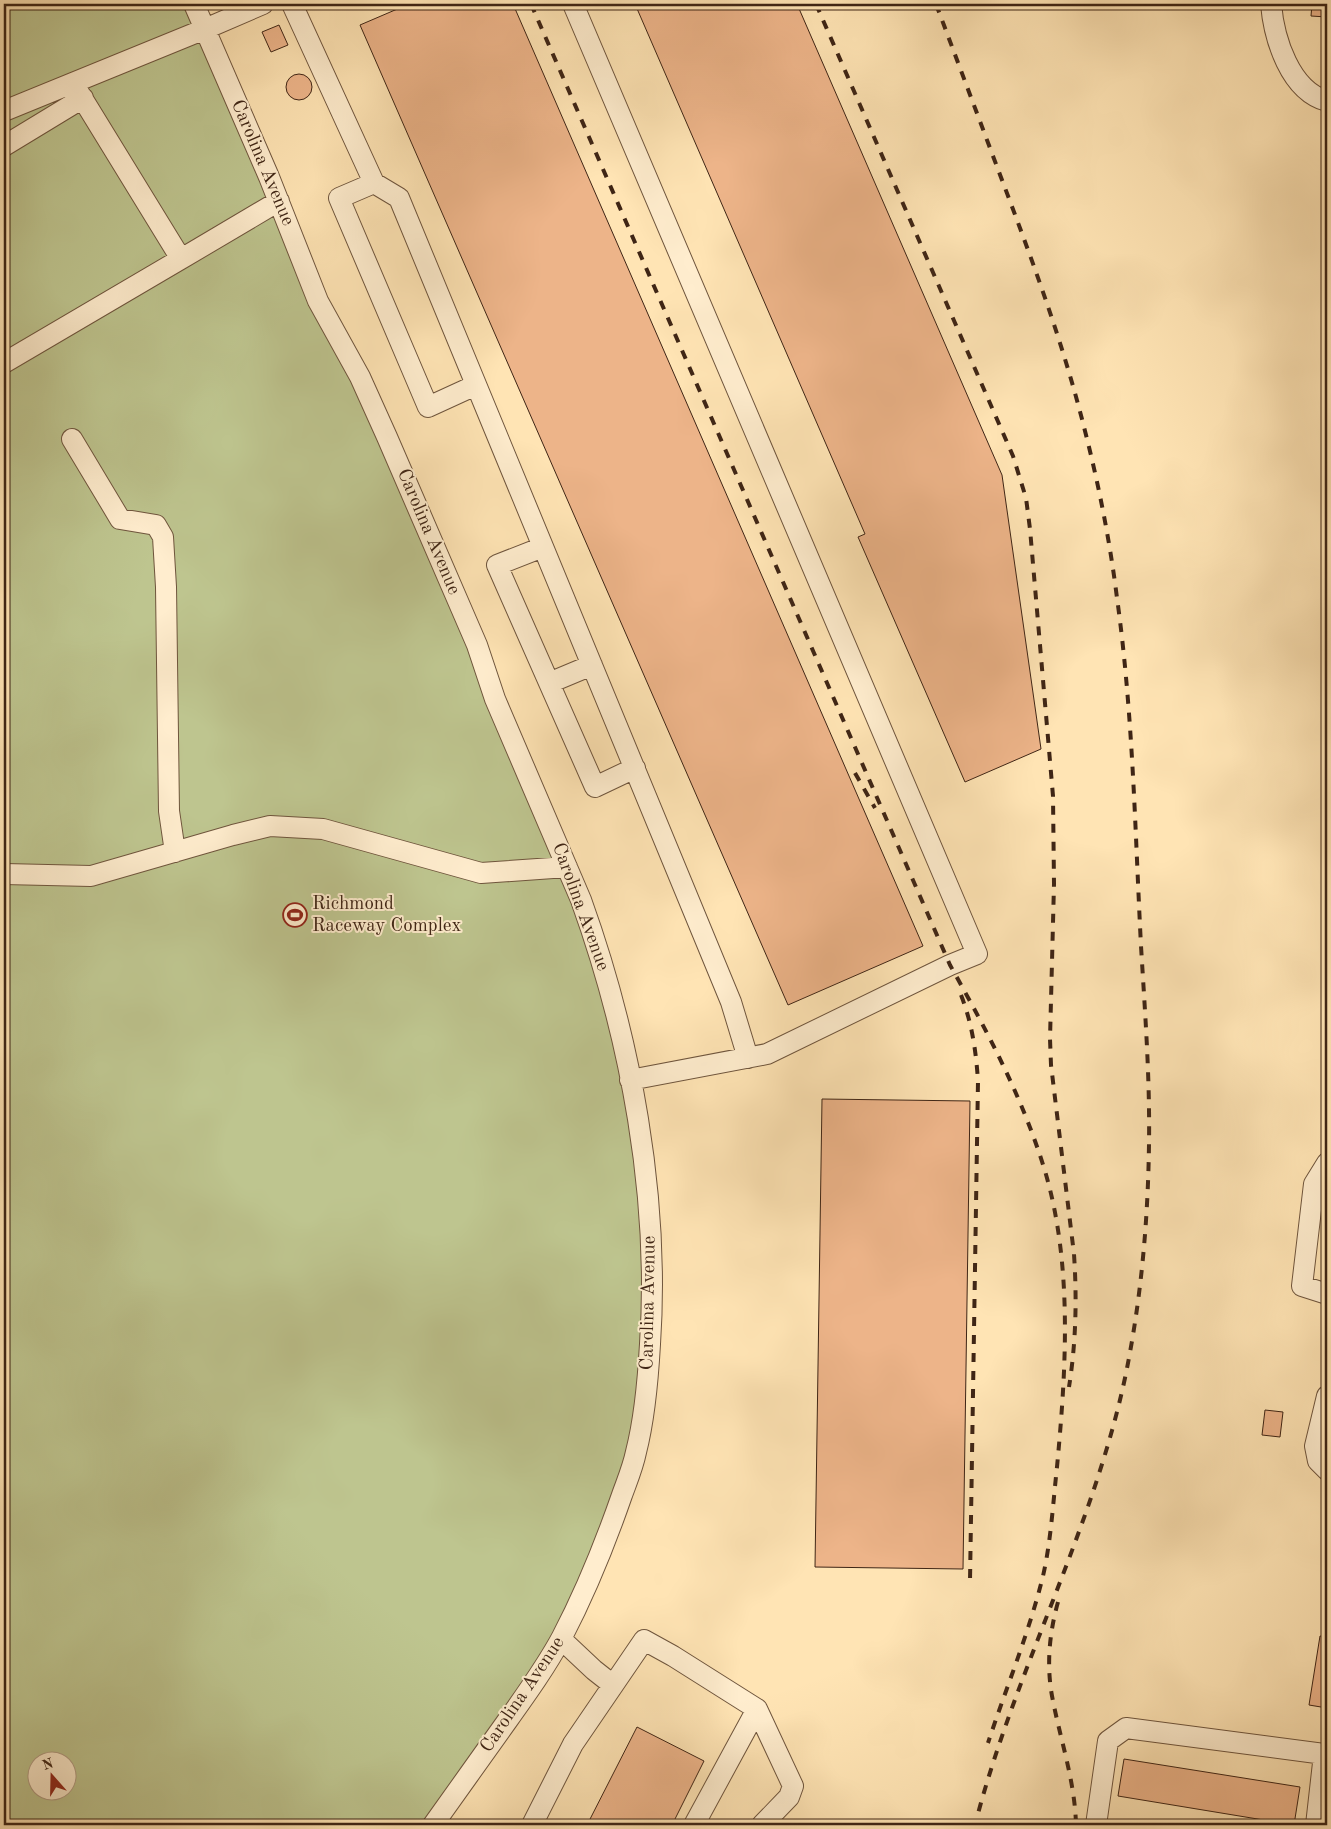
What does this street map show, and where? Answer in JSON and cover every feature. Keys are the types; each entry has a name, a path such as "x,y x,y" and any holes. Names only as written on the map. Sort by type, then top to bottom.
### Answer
{"street":[{"name":"Carolina Avenue","path":"194,4 279,201 318,301 360,377 399,464 477,645 496,699 581,900 592,930 612,1001 630,1080 647,1182 653,1261 652,1311 646,1392 632,1470 596,1567 561,1639 521,1702 433,1825"},
{"path":"4,110 78,90 263,4"},
{"path":"292,4 374,183 399,198 731,1002 748,1058"},
{"path":"573,4 977,954 950,965 767,1054 630,1080"},
{"path":"1271,4 1275,30 1297,80 1311,95 1327,101"},
{"path":"4,146 78,90"},
{"path":"78,90 181,259"},
{"path":"374,183 339,198 428,407 476,384"},
{"path":"4,363 279,201"},
{"path":"72,439 120,519 156,525 163,537 166,587 169,811 175,852"},
{"path":"543,547 497,565 595,787 635,768"},
{"path":"549,683 592,665"},
{"path":"4,874 91,876 270,826 324,829 481,874 567,867"},
{"path":"1327,1163 1314,1184 1302,1286 1327,1294"},
{"path":"1327,1396 1314,1446 1318,1461 1327,1470"},
{"path":"561,1639 613,1685"},
{"path":"532,1825 574,1744 644,1640 758,1709 793,1786 789,1797 762,1825"},
{"path":"694,1825 758,1709"},
{"path":"1096,1825 1108,1741 1126,1728 1324,1754 1316,1825"}],"green space":[{"name":"Richmond Raceway Complex","path":"4,4 194,4 567,867 640,1133 649,1368 596,1567 433,1825 4,1825"}],"building":[{"path":"409,4 513,4 923,946 788,1005 360,25"},
{"path":"635,4 797,4 1002,475 1041,749 965,782 858,537 865,534"},
{"path":"1312,4 1327,4 1327,17 1311,16"},
{"path":"279,25 288,45 271,52 262,32"},
{"path":"299,74 308,78 312,87 308,96 299,100 290,96 286,87 290,78"},
{"path":"822,1099 970,1101 963,1569 815,1567"},
{"path":"1265,1410 1283,1412 1280,1437 1262,1435"},
{"path":"1320,1636 1327,1637 1327,1708 1309,1705"},
{"path":"637,1727 704,1761 672,1825 587,1825"},
{"path":"1124,1759 1300,1787 1294,1825 1118,1796"}],"railway":[{"path":"531,4 950,965 991,1040 1015,1091 1045,1171 1054,1207 1060,1244 1065,1318 1063,1393 1053,1508 1043,1576 1024,1639 988,1743"},
{"path":"816,4 1013,456 1026,498 1053,796 1054,884 1050,1039 1051,1065 1075,1271 1076,1304 1069,1387"},
{"path":"936,4 1057,332 1085,431 1104,514 1114,577 1127,685 1149,1094 1145,1232 1139,1291 1125,1378 1111,1435 1093,1491 1010,1713 991,1768 975,1825"},
{"path":"855,773 875,808"},
{"path":"961,995 973,1037 978,1081 970,1581"},
{"path":"1058,1602 1052,1626 1049,1664 1051,1689 1073,1793 1076,1825"}],"place":[{"name":"Richmond Raceway Complex","path":"295,915"}]}
